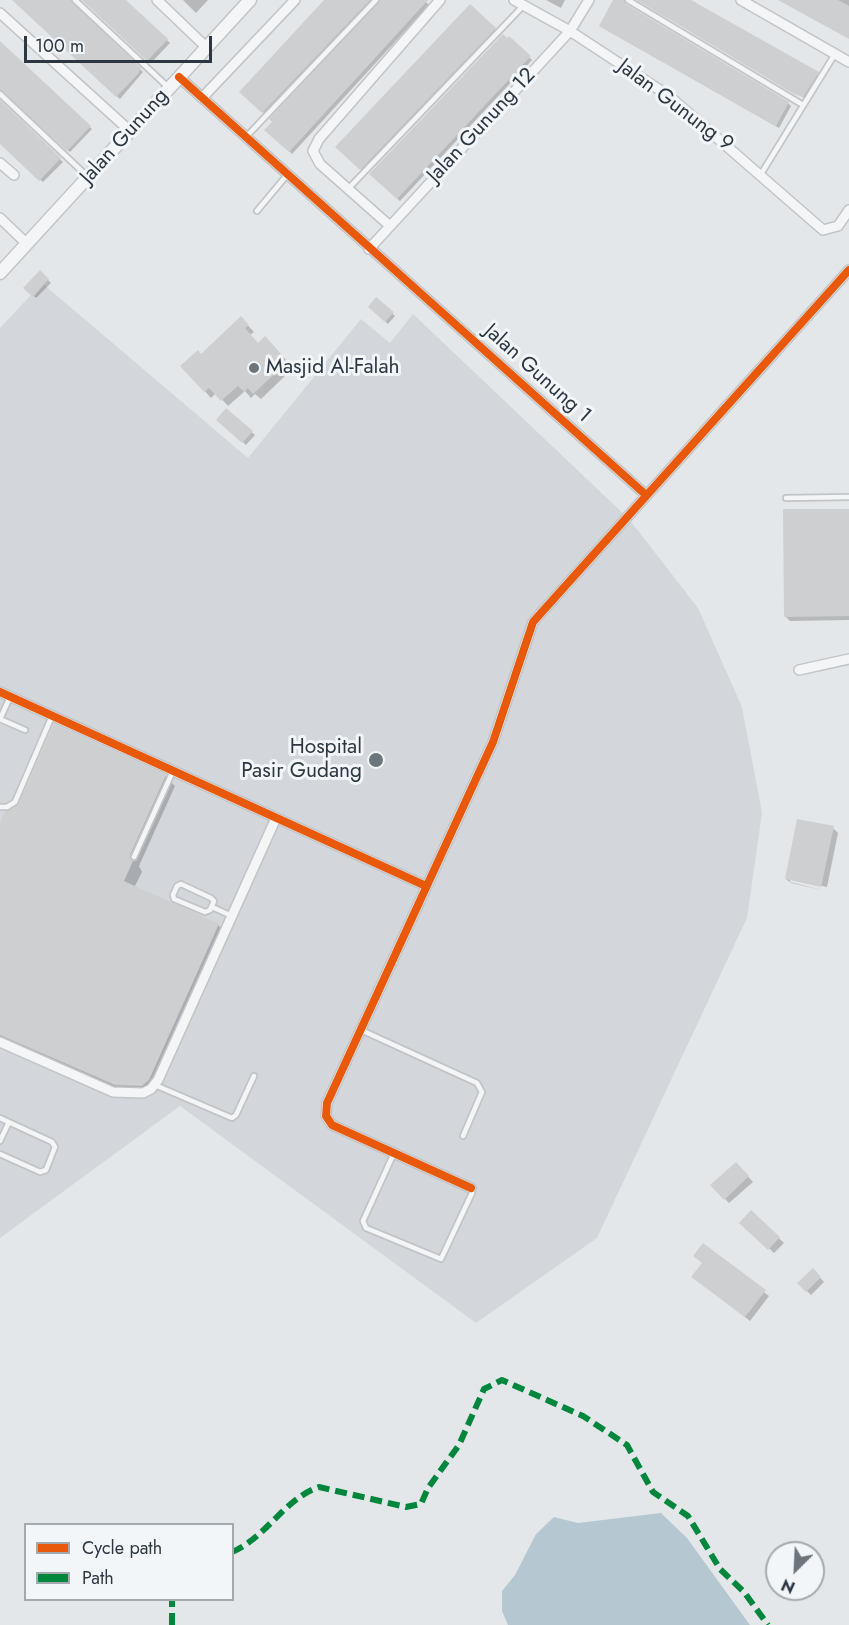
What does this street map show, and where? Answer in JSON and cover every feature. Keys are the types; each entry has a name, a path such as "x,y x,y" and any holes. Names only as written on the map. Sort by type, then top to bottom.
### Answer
{"street":[{"path":"157,0 206,47"},
{"name":"Jalan Gunung","path":"0,273 250,0"},
{"path":"202,98 295,0"},
{"path":"390,226 320,164 313,151 319,139 440,0"},
{"name":"Jalan Gunung 9","path":"514,0 570,31 669,96 823,230 837,226 849,210"},
{"name":"Jalan Gunung 12","path":"369,249 570,31 589,0"},
{"path":"741,0 849,62"},
{"path":"0,13 130,131"},
{"name":"Jalan Gunung 1","path":"179,77 646,495"},
{"path":"0,163 14,176"},
{"path":"0,218 27,244"},
{"path":"471,1188 332,1125 327,1116 327,1103 493,742 533,622 849,270"},
{"path":"799,670 849,659"},
{"path":"0,692 426,886"},
{"path":"0,1042 113,1092 143,1093 155,1085 276,818"}],"lane":[{"path":"75,0 169,88"},
{"path":"246,137 375,0"},
{"path":"628,0 803,105"},
{"path":"348,189 524,5"},
{"path":"761,174 835,54"},
{"path":"0,94 88,177"},
{"path":"257,210 287,175"},
{"path":"786,498 849,497"},
{"path":"10,697 0,719 25,730"},
{"path":"0,807 8,807 15,802 52,716"},
{"path":"134,857 173,771"},
{"path":"181,884 211,897 214,901 212,907 205,912 174,898 177,886 181,884"},
{"path":"212,907 232,916"},
{"path":"361,1029 480,1086 482,1092 463,1136"},
{"path":"155,1085 232,1118 236,1115 254,1076"},
{"path":"0,1118 52,1142 56,1147 44,1171 0,1154"},
{"path":"0,1141 9,1122"},
{"path":"394,1153 363,1221 366,1228 441,1259 472,1193 471,1188"}],"shaded area":[{"name":"Hospital Pasir Gudang","path":"42,283 248,458 361,319 390,343 413,314 629,519 698,608 742,707 762,813 747,918 597,1238 476,1323 180,1106 0,1238 0,328"}],"water":[{"path":"661,1513 687,1538 750,1625 508,1625 502,1611 502,1591 515,1575 536,1534 554,1517 578,1523"}],"building":[{"path":"12,0 71,0 141,68 138,74 116,97"},
{"path":"82,0 126,0 168,39 147,61"},
{"path":"324,0 370,0 262,113 239,92"},
{"path":"380,0 428,0 289,152 264,130 272,122 269,119"},
{"path":"613,0 624,0 626,4 789,102 776,126 599,26"},
{"path":"637,0 691,0 819,72 803,97 794,94"},
{"path":"778,0 838,0 849,6 849,39"},
{"path":"470,4 496,28 360,170 335,147"},
{"path":"503,34 507,38 509,36 531,56 397,199 369,174"},
{"path":"0,41 91,126 67,151 0,90"},
{"path":"0,100 61,158 39,181 0,144"},
{"path":"40,270 49,279 33,297 23,288"},
{"path":"376,297 394,312 385,322 368,307"},
{"path":"241,316 249,325 245,328 258,343 265,336 283,356 276,362 281,368 253,394 248,388 244,392 238,386 221,401 209,388 204,392 180,366 198,350 201,354"},
{"path":"226,408 253,431 242,443 216,420"},
{"path":"783,509 849,509 849,616 784,617"},
{"path":"54,724 166,775 130,855 133,861 124,881 219,924 149,1080 142,1086 115,1085 0,1035 0,823 5,812 19,804"},
{"path":"797,819 834,826 821,887 785,879"},
{"path":"736,1162 749,1176 724,1200 710,1185"},
{"path":"751,1210 780,1237 768,1250 739,1223"},
{"path":"703,1243 766,1290 745,1317 691,1277 702,1263 693,1256"},
{"path":"813,1268 821,1277 806,1292 797,1283"}],"marked path":[{"path":"234,1551 255,1537 296,1500 319,1487 406,1507 421,1504 428,1488 459,1445 484,1389 502,1380 583,1416 627,1445 653,1492 688,1516 720,1569 744,1592 768,1625"},
{"path":"172,1601 172,1625"}],"cycle path":[{"path":"179,77 646,495"},
{"path":"471,1188 332,1125 326,1116 327,1103 493,742 533,622 849,270"},
{"path":"0,692 426,886"}],"place":[{"name":"Masjid Al-Falah","path":"254,368"},
{"name":"Hospital Pasir Gudang","path":"376,760"}]}
